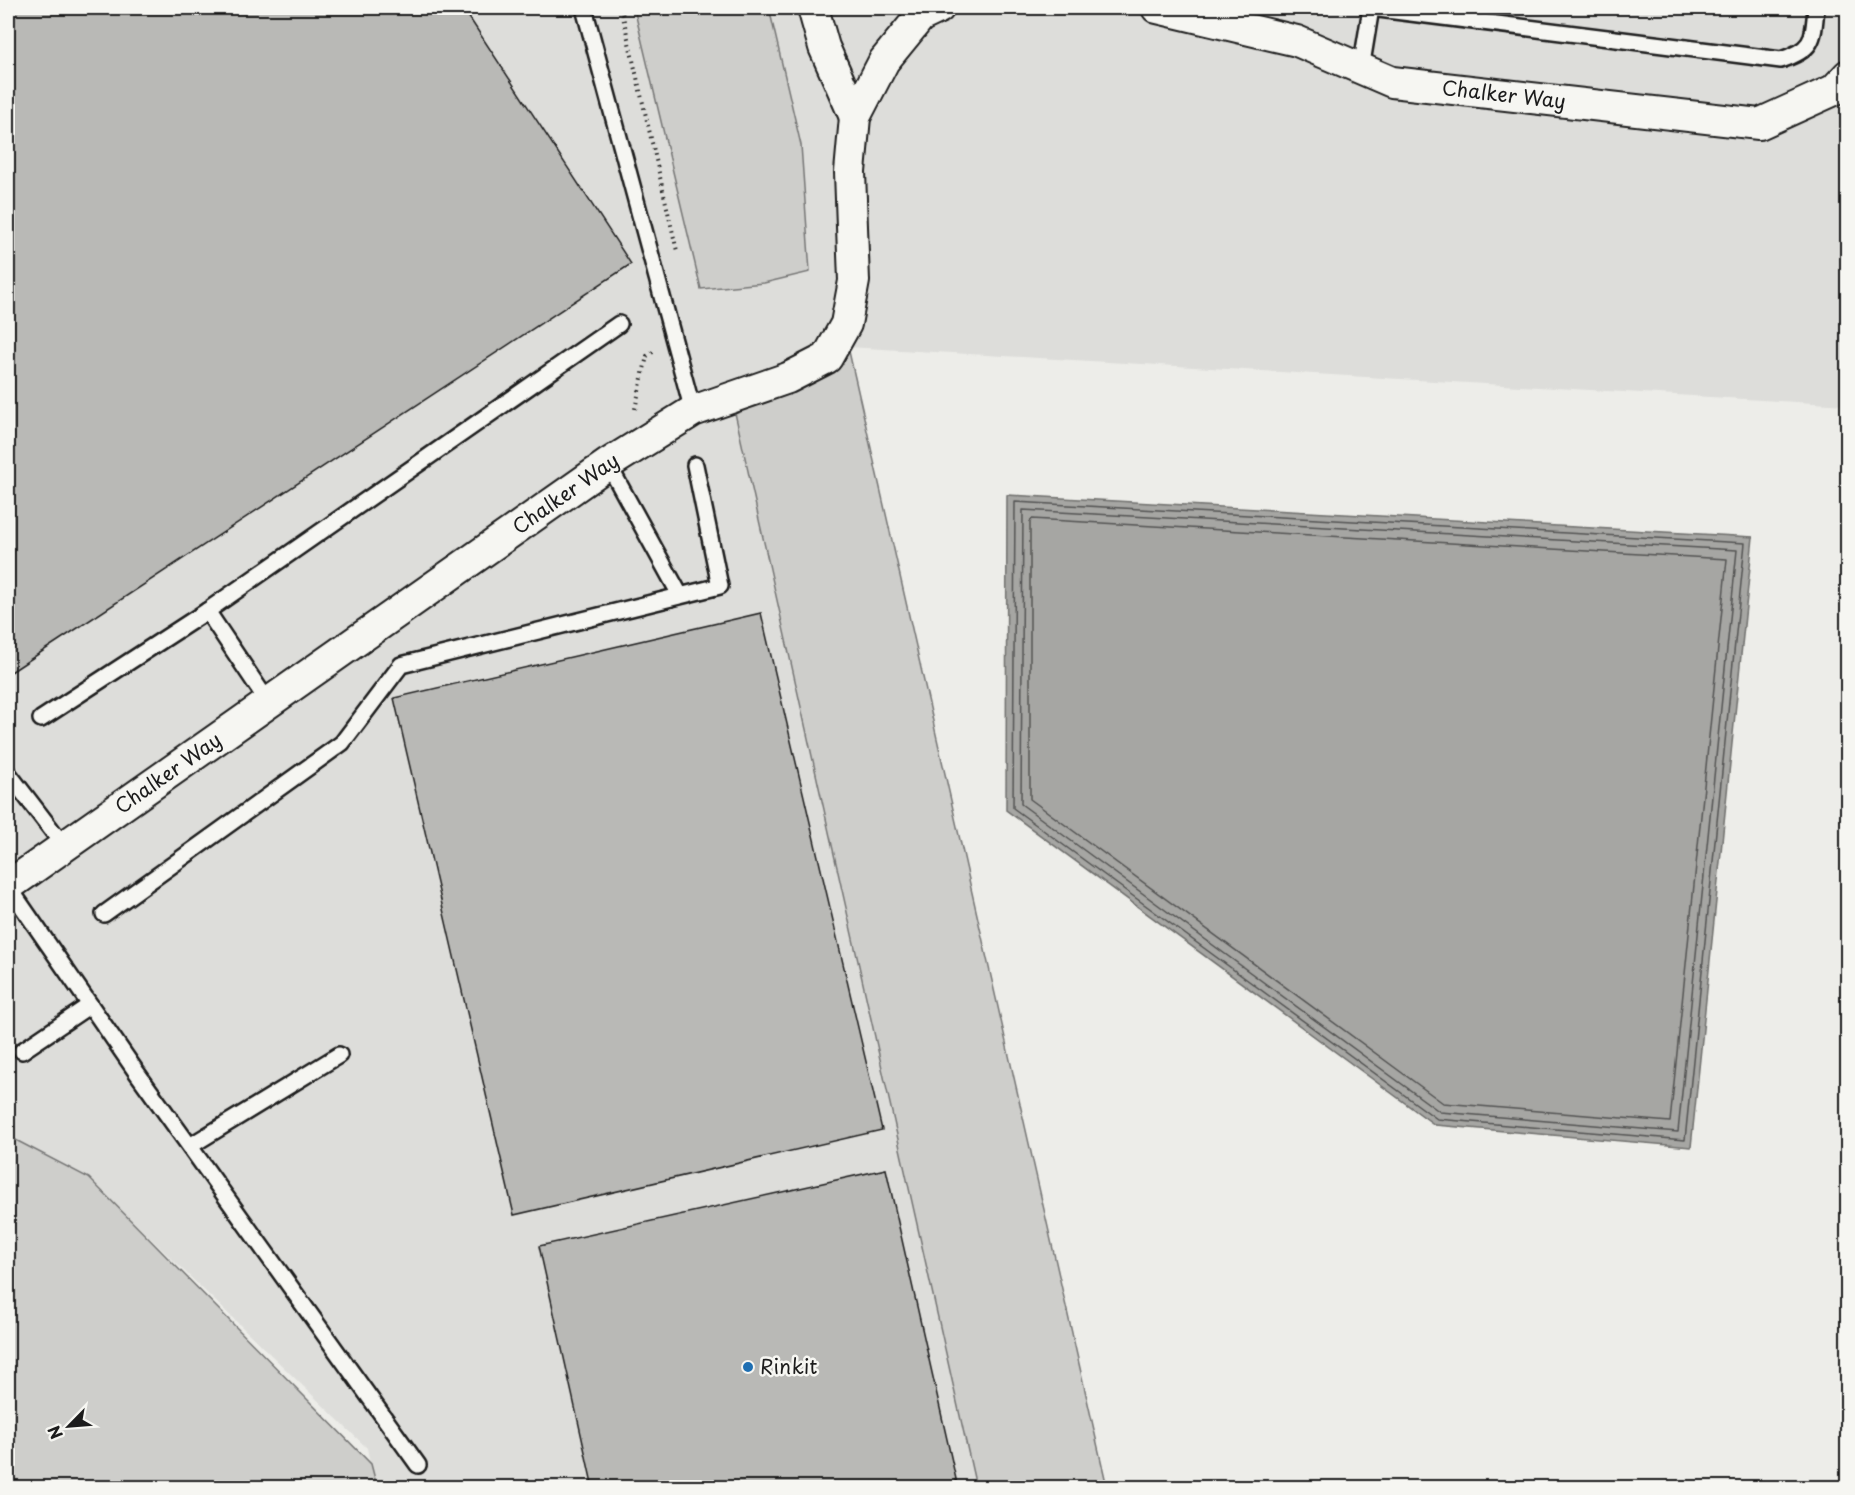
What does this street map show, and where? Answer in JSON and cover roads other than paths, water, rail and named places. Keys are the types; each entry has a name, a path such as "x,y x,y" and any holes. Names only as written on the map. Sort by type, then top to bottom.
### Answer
{"street":[{"path":"813,8 824,47 855,117"},
{"name":"Chalker Way","path":"8,886 608,464 693,411 788,378 827,358 846,324 854,281 850,172 855,117 884,61 920,17 939,8"},
{"name":"Chalker Way","path":"1157,8 1297,41 1392,82 1759,124 1834,90 1848,75"}],"lane":[{"path":"584,8 693,411"},
{"path":"1361,69 1371,8 1781,60 1803,53 1813,38 1816,8"},
{"path":"41,719 207,611 619,324"},
{"path":"608,464 680,595"},
{"path":"104,914 342,743 401,665 720,586 695,465"},
{"path":"207,611 252,682 268,702"},
{"path":"8,773 64,846"},
{"path":"8,886 90,1005 418,1465"},
{"path":"22,1051 90,1005"},
{"path":"190,1146 339,1055"}],"water":[{"path":"1007,495 1753,537 1691,1147 1435,1125 1006,810"}],"place":[{"name":"Rinkit","path":"748,1367"}]}
